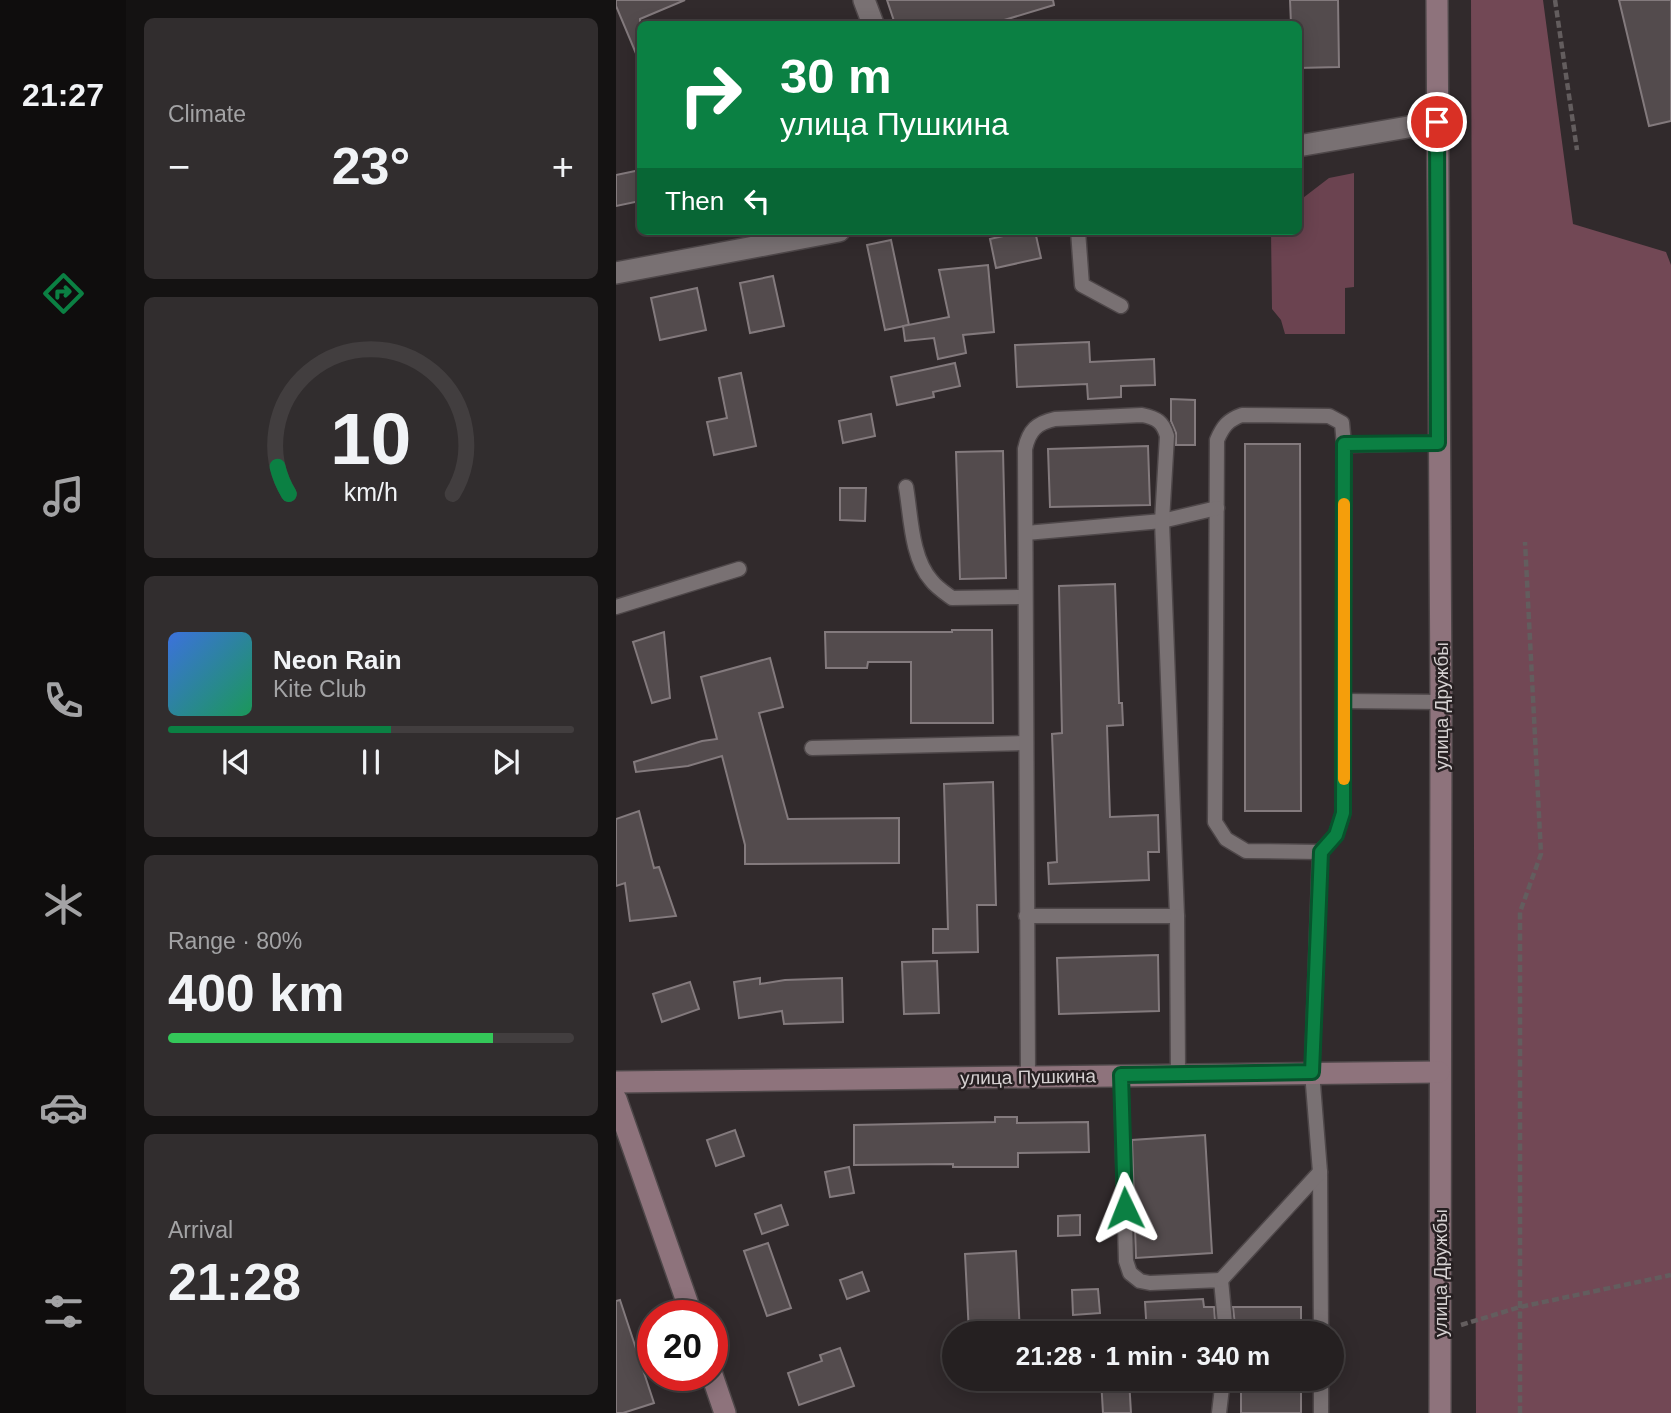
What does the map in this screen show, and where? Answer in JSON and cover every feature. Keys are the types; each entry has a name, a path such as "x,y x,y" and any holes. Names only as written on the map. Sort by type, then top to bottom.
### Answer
{"main road":[{"name":"улица Дружбы","path":"1437,0 1441,702 1440,1413"},
{"name":"улица Пушкина","path":"616,1082 1440,1072"},
{"path":"616,1099 686,1300"},
{"path":"717,1391 725,1413"}],"street":[{"path":"864,0 872,21"},
{"path":"1302,145 1437,122"},
{"path":"616,273 818,235"}],"lane":[{"path":"1078,235 1082,285 1121,306"},
{"path":"1028,1077 1025,449 1029,433 1042,422 1142,415 1155,418 1164,425 1167,436 1162,521 1177,916 1178,1074"},
{"path":"1321,852 1247,851 1226,839 1216,822 1217,440 1222,427 1231,419 1242,415 1329,416 1342,423 1344,444 1343,813 1336,835 1321,852 1312,1072 1320,1172 1321,1321"},
{"path":"1344,444 1438,443"},
{"path":"906,488 917,551 931,580 952,598 1025,597"},
{"path":"1026,533 1162,521 1217,508"},
{"path":"616,607 739,569"},
{"path":"1344,701 1441,702"},
{"path":"812,748 1026,743"},
{"path":"1026,916 1177,916"},
{"path":"1121,1075 1126,1261 1130,1273 1140,1281 1150,1283 1221,1280 1320,1172"},
{"path":"1221,1280 1225,1321"},
{"path":"1219,1413 1222,1391"},
{"path":"1321,1391 1321,1413"}],"path":[{"path":"1555,0 1577,149"},
{"path":"1520,1413 1520,912 1541,854 1525,542"},
{"path":"1440,1332 1520,1307 1671,1275"}],"shaded area":[{"path":"1471,0 1543,0 1573,224 1666,252 1671,265 1671,1413 1476,1413"},
{"path":"1354,173 1354,287 1345,288 1345,334 1285,334 1281,320 1272,309 1271,235 1302,235 1302,199 1329,178"}],"building":[{"path":"616,0 685,0 637,21 637,56 616,6"},
{"path":"887,0 1053,0 1054,5 1001,21 894,21"},
{"path":"1290,0 1338,0 1339,67 1302,68 1302,21 1291,21"},
{"path":"1619,0 1671,0 1671,121 1649,126"},
{"path":"637,171 637,202 616,206 616,175"},
{"path":"1008,235 1036,235 1041,258 996,268 990,239"},
{"path":"891,240 909,325 885,330 867,245"},
{"path":"988,265 994,332 963,335 966,353 938,359 934,338 905,341 903,326 949,317 939,270"},
{"path":"773,276 784,326 750,333 740,283"},
{"path":"697,288 706,330 660,340 651,298"},
{"path":"1089,342 1090,362 1154,359 1155,385 1121,386 1121,397 1088,399 1087,384 1017,387 1015,345"},
{"path":"955,363 960,386 933,392 934,397 897,405 891,377"},
{"path":"741,373 756,446 714,455 707,422 727,418 719,378"},
{"path":"1171,399 1195,400 1195,445 1176,445 1176,433 1171,421"},
{"path":"871,414 875,436 843,443 839,421"},
{"path":"1245,444 1300,444 1301,811 1245,811"},
{"path":"1148,446 1150,505 1050,507 1048,449"},
{"path":"1003,451 1006,578 960,579 956,452"},
{"path":"840,488 866,488 865,521 840,520"},
{"path":"1115,584 1119,703 1122,703 1123,725 1107,726 1110,817 1158,815 1159,852 1148,852 1149,880 1049,884 1048,863 1057,862 1052,734 1062,733 1059,586"},
{"path":"992,630 993,723 911,723 911,662 868,662 867,668 826,668 825,632"},
{"path":"664,632 670,698 652,703 633,642"},
{"path":"770,658 783,707 759,713 788,819 899,818 899,863 745,864 745,845 722,756 688,766 636,772 634,762 717,739 701,677"},
{"path":"993,782 996,905 977,905 978,952 933,953 933,929 948,929 944,784"},
{"path":"639,811 654,868 659,867 676,916 630,921 625,883 616,886 616,819"},
{"path":"1158,955 1159,1011 1059,1014 1057,958"},
{"path":"937,961 939,1013 904,1014 902,962"},
{"path":"760,978 760,984 785,980 842,978 843,1022 784,1024 782,1011 739,1018 734,982"},
{"path":"690,982 699,1009 662,1022 653,994"},
{"path":"995,1117 1017,1117 1017,1123 1088,1122 1089,1152 1018,1153 1018,1167 953,1167 953,1164 854,1165 854,1125 995,1122"},
{"path":"735,1130 744,1156 716,1166 707,1140"},
{"path":"1205,1135 1212,1253 1136,1258 1132,1140"},
{"path":"849,1167 854,1193 830,1197 825,1172"},
{"path":"781,1205 788,1225 762,1234 755,1214"},
{"path":"1080,1215 1080,1235 1058,1236 1058,1216"},
{"path":"768,1243 791,1308 767,1316 744,1251"},
{"path":"1016,1251 1019,1321 968,1321 965,1254"},
{"path":"862,1272 869,1291 847,1299 840,1280"},
{"path":"1098,1289 1100,1313 1073,1315 1072,1290"},
{"path":"1203,1299 1204,1307 1214,1307 1215,1321 1146,1321 1145,1302"},
{"path":"620,1300 637,1352 637,1391 650,1391 654,1403 623,1413 616,1413 616,1301"},
{"path":"1233,1307 1301,1307 1301,1321 1235,1321"},
{"path":"840,1348 854,1386 799,1405 788,1373 822,1361 820,1355"},
{"path":"1102,1391 1130,1391 1131,1413 1103,1413"},
{"path":"1241,1391 1301,1391 1301,1413 1241,1413"}],"slow traffic":[{"path":"1344,504 1344,779"}],"route":[{"path":"1125,1208 1121,1075 1312,1072 1321,852 1336,835 1343,813 1344,444 1438,443 1437,122"}]}
